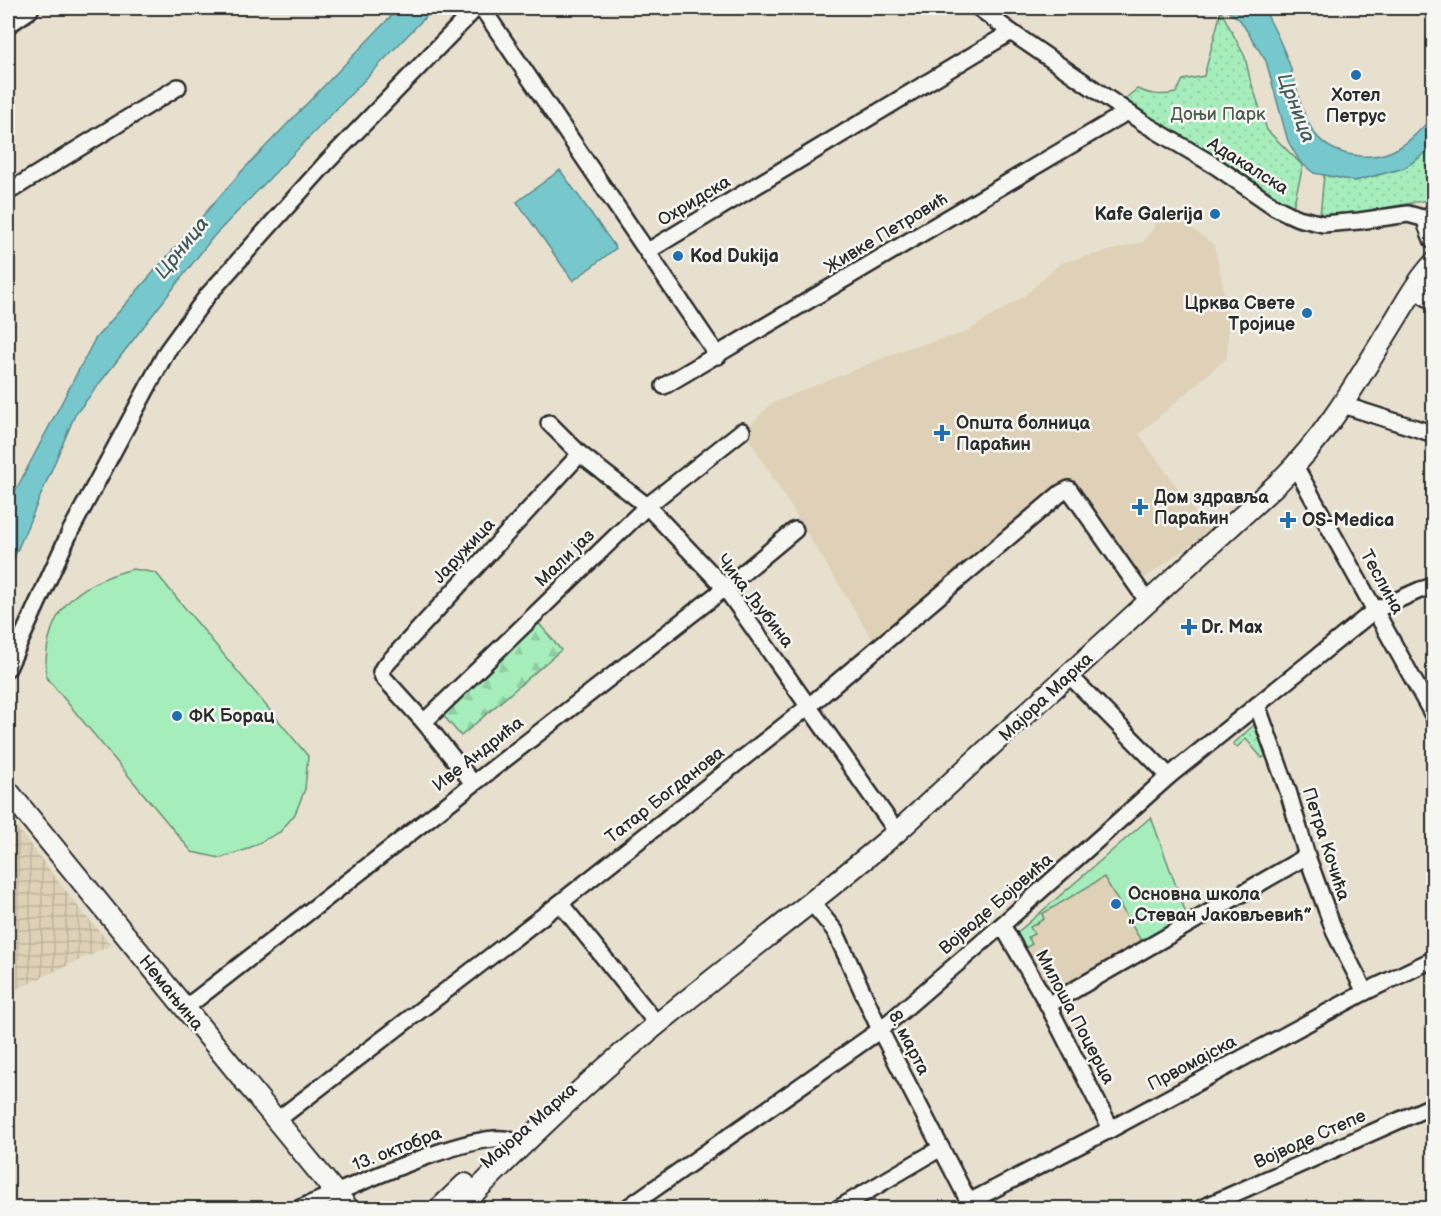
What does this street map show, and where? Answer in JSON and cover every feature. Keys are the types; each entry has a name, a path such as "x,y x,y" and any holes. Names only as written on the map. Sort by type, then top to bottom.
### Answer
{"main road":[{"path":"8,21 27,8"}],"street":[{"path":"8,668 70,532 167,351 207,296 318,172 476,8"},
{"name":"Охридска","path":"482,8 648,250 1011,32"},
{"name":"Адакалска","path":"979,8 1127,112 1217,167 1275,207 1298,218 1323,224 1408,214 1432,225"},
{"path":"8,192 178,87"},
{"name":"Живке Петровић","path":"664,386 1127,112"},
{"name":"Мајора Марка","path":"440,1209 510,1140 565,1093 658,1025 812,903 897,832 1295,466 1320,438 1343,405 1430,267 1434,246"},
{"path":"648,250 718,356"},
{"path":"1414,290 1434,302"},
{"path":"1343,405 1434,434"},
{"name":"Чика Љубина","path":"549,423 579,454 647,506 725,588 897,832"},
{"name":"Мали јаз","path":"424,722 647,506 742,431"},
{"name":"Јаружица","path":"424,722 383,677 381,672 383,668 579,454"},
{"name":"Теслина","path":"1295,466 1434,717"},
{"name":"Татар Богданова","path":"276,1121 560,903 809,706 1061,493 1069,489 1148,602"},
{"name":"Иве Андрића","path":"184,1009 725,588 795,530"},
{"name":"Војводе Бојовића","path":"627,1209 880,1030 1169,776 1375,610 1434,586"},
{"path":"1069,675 1169,776"},
{"name":"Петра Кочића","path":"1257,705 1335,933 1365,992"},
{"path":"424,722 473,783"},
{"name":"Немањина","path":"8,791 345,1203"},
{"path":"1048,1005 1308,856"},
{"path":"560,903 658,1025"},
{"name":"8. марта","path":"812,903 835,931 880,1030 969,1202"},
{"name":"Милоша Поцерца","path":"1002,925 1048,1005 1111,1129"},
{"name":"Првомајска","path":"969,1202 1111,1129 1365,992 1434,959"},
{"name":"Мајора Марка","path":"459,1209 623,1052"},
{"name":"Војводе Степе","path":"1202,1209 1434,1105"},
{"name":"13. октобра","path":"300,1209 345,1203 411,1162 475,1141 502,1137 510,1140"},
{"path":"839,1209 941,1148"}],"shaded area":[{"name":"Општа болница Параћин","path":"1159,220 1185,223 1214,245 1229,321 1227,358 1139,434 1209,531 1141,581 1070,484 877,647 744,431 772,403 908,348 962,334 1024,296 1061,263 1143,242"},
{"path":"8,816 83,913 112,945 8,993"},
{"name":"Основна школа „Стеван Јаковљевић”","path":"1151,817 1189,922 1053,1002 1016,945 1018,932"}],"green space":[{"name":"Доњи Парк","path":"1221,11 1245,57 1267,130 1303,166 1293,207 1159,129 1121,102 1137,89 1156,94 1176,93 1183,80 1204,76"},
{"path":"1433,144 1433,199 1352,214 1320,216 1324,175 1355,181 1404,168 1428,151"},
{"name":"ФК Борац","path":"133,569 156,573 308,756 305,789 295,814 280,832 245,850 220,858 192,852 46,677 46,654 50,635 66,604 94,583"},
{"path":"537,621 561,650 461,736 441,713"},
{"path":"1254,725 1266,756 1262,758 1246,739 1237,747 1233,744"},
{"path":"1151,817 1189,922 1145,948 1104,877 1042,914 1044,919 1030,927 1034,934 1028,937 1032,944 1020,951 1016,945 1018,932"}],"water":[{"name":"Црница","path":"399,8 434,8 213,237 75,415 8,572 8,505 95,339 241,172"},
{"name":"Црница","path":"1224,8 1264,9 1289,63 1309,124 1328,146 1342,153 1361,156 1383,154 1393,151 1410,140 1433,116 1433,144 1428,151 1404,168 1355,181 1314,173 1300,162 1288,141 1266,61 1240,20"},
{"path":"560,170 616,248 573,281 517,202"}],"place":[{"name":"Хотел Петрус","path":"1356,75"},
{"name":"Kafe Galerija","path":"1215,214"},
{"name":"Kod Dukija","path":"678,256"},
{"name":"Црква Свете Тројице","path":"1307,313"},
{"name":"Општа болница Параћин","path":"942,433"},
{"name":"Дом здравља Параћин","path":"1140,507"},
{"name":"OS-Medica","path":"1288,520"},
{"name":"Dr. Max","path":"1189,627"},
{"name":"ФК Борац","path":"177,716"},
{"name":"Основна школа „Стеван Јаковљевић”","path":"1116,904"}]}
